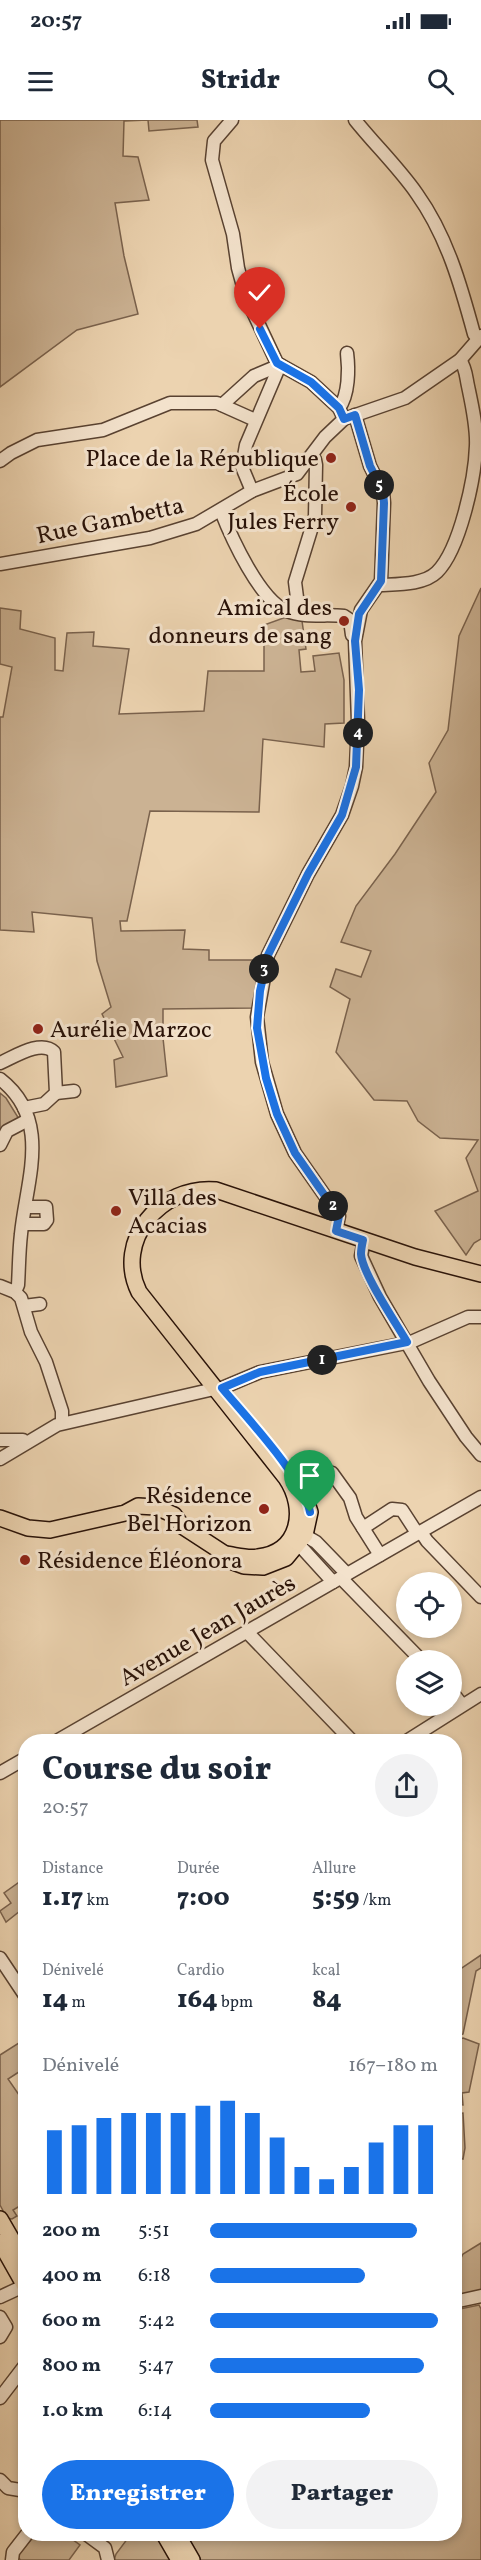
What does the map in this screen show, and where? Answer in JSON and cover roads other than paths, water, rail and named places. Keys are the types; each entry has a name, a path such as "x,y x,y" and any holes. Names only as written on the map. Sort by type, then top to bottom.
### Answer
{"main road":[{"path":"0,1518 28,1528 50,1530 125,1513 138,1506 156,1507 174,1515 182,1526 225,1554 233,1562 263,1567 284,1560 310,1519 304,1493 218,1388 149,1293 143,1280 136,1246 150,1217 163,1203 177,1195 200,1190 224,1192 438,1264 481,1274"},
{"path":"0,2219 18,2250"},
{"path":"0,2242 18,2274"},
{"path":"168,2541 179,2560"},
{"path":"181,2541 192,2560"}],"street":[{"path":"232,120 214,141 212,160 233,234 238,268 246,297 280,365 311,382 346,414"},
{"path":"299,613 295,580 316,512 316,465 310,457 346,414 405,398 460,360 479,337 474,334 458,275 428,210 406,179 355,120"},
{"path":"336,1231 339,1216 295,1153 271,1098 262,1062 257,1017 268,955 308,874 342,815 356,767 358,722 355,641 361,610 380,585 384,498 346,414 345,388 349,364 347,352"},
{"path":"380,585 410,582 434,575 441,567 455,540 472,480 476,446 470,395 464,366 460,360"},
{"path":"222,405 254,376 280,365"},
{"path":"252,491 242,467 246,445 280,365"},
{"path":"0,461 37,440 103,430 165,404 199,402 222,405 255,420"},
{"name":"Rue Gambetta","path":"0,564 170,534 221,511 252,491 291,477 310,457"},
{"path":"221,511 245,563 263,590 282,609 348,618 355,641"},
{"path":"0,1063 39,1048 50,1048 55,1055 56,1093"},
{"path":"0,1079 12,1089 26,1114 32,1162 23,1224 18,1285 15,1292"},
{"path":"0,1145 7,1131 26,1114 44,1104 56,1093 74,1091"},
{"path":"23,1224 44,1224 47,1220 46,1207 26,1207"},
{"path":"363,1240 362,1260 380,1297 466,1437 481,1455"},
{"path":"0,1286 15,1292 21,1298 29,1327 44,1356 62,1411 62,1423"},
{"path":"24,1305 40,1304"},
{"path":"0,1459 62,1423 218,1388 260,1372 407,1342 468,1317 481,1317"},
{"path":"0,1440 23,1440 26,1443"},
{"path":"332,1473 353,1503 356,1516 380,1555"},
{"name":"Avenue Jean Jaurès","path":"69,1734 481,1497"},
{"path":"363,1528 392,1509 398,1508 415,1530 481,1597"},
{"path":"298,1536 411,1650"},
{"path":"247,1632 345,1734"},
{"path":"462,1706 481,1694"},
{"path":"418,1734 446,1716"},
{"path":"0,1773 18,1763"},
{"path":"0,1958 18,1985"},
{"path":"0,2297 18,2289"},
{"path":"462,2300 481,2296"},
{"path":"0,2317 6,2327 0,2337"},
{"path":"0,2398 18,2374"},
{"path":"0,2480 8,2488 18,2490"},
{"path":"12,2560 13,2552 22,2541"},
{"path":"96,2541 105,2548 108,2560"}],"place":[{"name":"Place de la République","path":"331,458"},
{"name":"École Jules Ferry","path":"351,507"},
{"name":"Amical des donneurs de sang","path":"344,621"},
{"name":"Aurélie Marzoc","path":"38,1029"},
{"name":"Villa des Acacias","path":"116,1211"},
{"name":"Résidence Bel Horizon","path":"264,1509"},
{"name":"Résidence Éléonora","path":"25,1560"}]}
